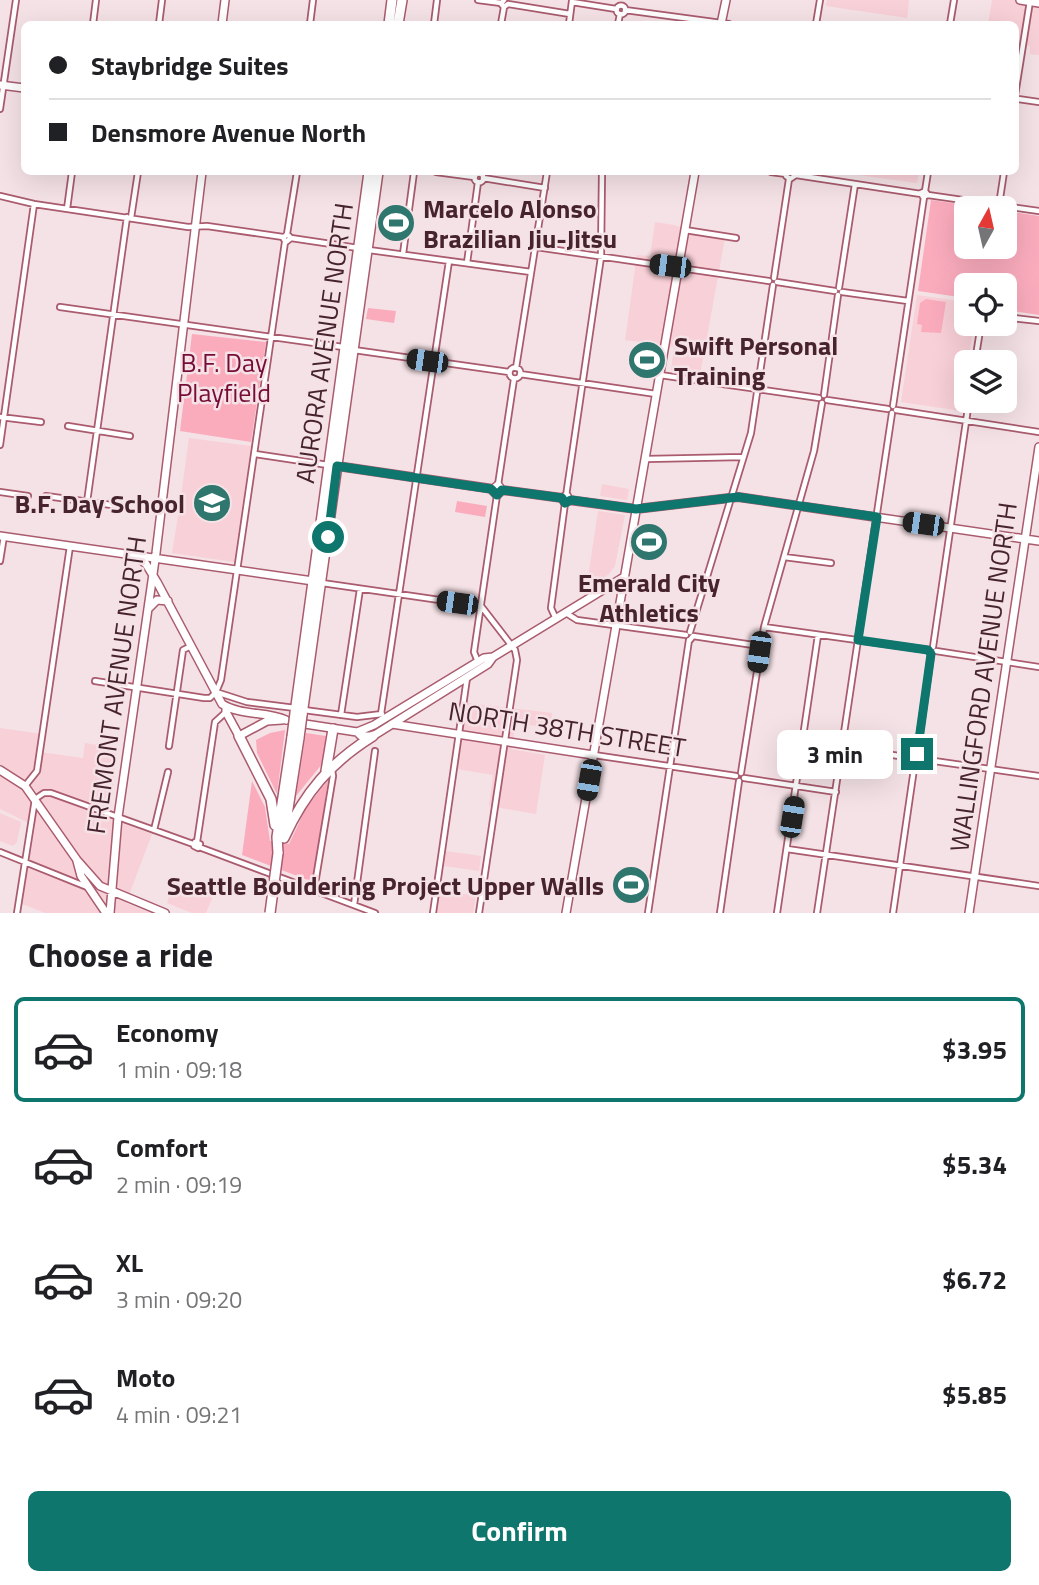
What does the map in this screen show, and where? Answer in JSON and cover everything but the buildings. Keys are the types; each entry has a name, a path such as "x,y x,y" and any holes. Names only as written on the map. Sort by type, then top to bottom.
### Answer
{"highway":[{"path":"389,21 392,0"},
{"path":"398,21 402,0"},
{"name":"AURORA AVENUE NORTH","path":"333,465 354,350 369,175"},
{"name":"AURORA AVENUE NORTH","path":"271,913 333,465 343,347 377,175"},
{"path":"328,769 333,729"},
{"path":"239,736 271,799 280,837"},
{"path":"280,837 328,769 344,754 373,736"}],"main road":[{"path":"222,21 225,0"},
{"path":"724,21 726,0"},
{"path":"1020,0 1039,3"},
{"path":"2,85 21,88"},
{"name":"FREMONT AVENUE NORTH","path":"108,913 118,817 153,574 202,175"},
{"path":"566,913 694,175"},
{"name":"WALLINGFORD AVENUE NORTH","path":"970,913 1039,447"},
{"path":"333,465 636,509 733,497 1039,541"},
{"path":"2,536 318,582"},
{"path":"136,555 153,574 239,736 267,721 286,720 275,715 226,709"},
{"path":"300,714 333,729 357,732 484,658 493,657 512,646 624,576"},
{"path":"148,609 157,600 168,601"},
{"path":"357,732 361,736 373,736 488,664 493,657"},
{"name":"NORTH 38TH STREET","path":"391,724 593,755"},
{"path":"0,770 25,786 77,860 100,886 165,913"},
{"path":"77,860 81,876 108,913"}],"street":[{"path":"0,109 16,0"},
{"path":"93,21 96,0"},
{"path":"159,21 162,0"},
{"path":"310,21 313,0"},
{"path":"434,21 438,0"},
{"path":"478,0 570,13"},
{"path":"816,21 820,0"},
{"path":"950,21 954,0"},
{"path":"569,21 572,1 705,21"},
{"path":"1019,77 1030,1"},
{"path":"502,21 505,3"},
{"path":"1019,99 1039,102"},
{"path":"67,209 72,175"},
{"path":"87,502 113,315 137,175"},
{"path":"95,681 210,698 221,680 296,175"},
{"path":"403,254 414,175"},
{"path":"547,175 516,368 520,374 656,394"},
{"path":"555,619 551,608 601,257 602,175"},
{"path":"648,913 690,636 751,433 787,175"},
{"path":"807,175 954,198"},
{"path":"817,913 927,175"},
{"path":"1000,196 1004,175"},
{"path":"467,263 479,176 545,188"},
{"path":"720,913 760,646 814,451 855,184"},
{"path":"0,196 34,204 129,218 531,272"},
{"path":"0,444 34,204"},
{"path":"1017,208 1039,211"},
{"path":"685,230 736,238"},
{"path":"536,247 908,301"},
{"path":"381,714 449,261"},
{"path":"60,307 343,347"},
{"path":"1017,318 1039,321"},
{"path":"354,350 509,372 516,368"},
{"path":"509,372 514,379"},
{"path":"478,662 474,652 514,379 520,374"},
{"path":"660,374 1039,432"},
{"path":"893,913 967,413"},
{"path":"2,417 41,422"},
{"path":"68,426 130,436"},
{"path":"255,454 333,465"},
{"path":"645,459 743,457"},
{"path":"0,492 28,496"},
{"path":"46,496 119,506"},
{"path":"0,561 2,536"},
{"path":"25,786 37,771 70,546"},
{"path":"785,557 831,564"},
{"path":"318,582 481,606 512,646 517,660 479,913"},
{"path":"341,715 359,589"},
{"path":"566,612 577,620 760,646"},
{"path":"764,627 1039,667"},
{"path":"777,913 818,635"},
{"path":"169,746 183,650 191,646"},
{"path":"433,913 467,677"},
{"path":"216,692 300,714 357,717 390,715"},
{"path":"197,844 215,722 226,709"},
{"path":"802,741 1039,776"},
{"path":"354,905 375,751"},
{"name":"NORTH 38TH STREET","path":"593,755 835,792"},
{"path":"314,890 333,776 328,769"},
{"path":"154,830 168,772"},
{"path":"17,913 35,799 44,793 51,793 197,844 375,913"},
{"path":"787,849 1039,886"},
{"path":"0,852 90,890"},
{"path":"271,913 278,877"}],"shaded area":[{"path":"827,0 909,0 907,18 826,6"},
{"path":"992,0 1039,0 1039,55 1030,54 1030,46 1019,45 1019,21 988,21"},
{"path":"858,175 918,175 917,183"},
{"path":"655,222 725,238 700,375 671,370 674,347 625,340 637,255 650,256"},
{"path":"917,295 954,300 954,336 972,336 970,350 954,350 954,410 901,402"},
{"name":"B.F. Day School","path":"189,438 251,446 234,562 172,553 179,510 182,510 184,497 181,496"},
{"path":"602,484 629,489 627,500 600,496"},
{"path":"598,511 625,515 615,566 609,574 586,591"},
{"path":"461,702 552,713 550,728 516,723 511,749 545,755 536,814 489,806 493,775 451,768"},
{"path":"0,728 42,734 40,752 83,758 85,743 117,748 110,819 152,834 126,903 151,913 45,913 22,904 35,826 0,809"},
{"path":"0,813 21,822 17,842 13,846 0,841"},
{"path":"446,851 481,856 479,871 444,866"},
{"path":"175,880 214,894 206,913 192,913 167,903"},
{"path":"439,890 476,896 473,913 436,913"}],"green space":[{"path":"931,200 954,203 954,259 1017,259 1017,213 1039,216 1039,315 1017,312 1017,273 954,273 954,296 918,291"},
{"path":"926,299 946,302 941,333 921,332 922,325 917,324 920,303"},
{"path":"368,308 396,311 394,323 366,319"},
{"name":"B.F. Day Playfield","path":"192,334 266,342 251,442 180,431"},
{"path":"457,501 487,506 485,517 455,512"},
{"path":"285,730 277,794 257,753 256,740"},
{"path":"306,733 326,736 322,764 296,796"},
{"path":"328,780 313,882 242,855 252,781 265,807 270,841 289,844 306,808"}],"place":[{"name":"Marcelo Alonso Brazilian Jiu-Jitsu","path":"396,223"},
{"name":"Swift Personal Training","path":"647,360"},
{"name":"B.F. Day School","path":"212,503"},
{"name":"Emerald City Athletics","path":"649,542"},
{"name":"Seattle Bouldering Project Upper Walls","path":"631,885"}],"route":[{"path":"328,537 337,466 493,489 497,495 502,490 562,498 565,503 571,500 636,509 738,497 877,517 858,640 928,650 931,654 917,754"}]}
